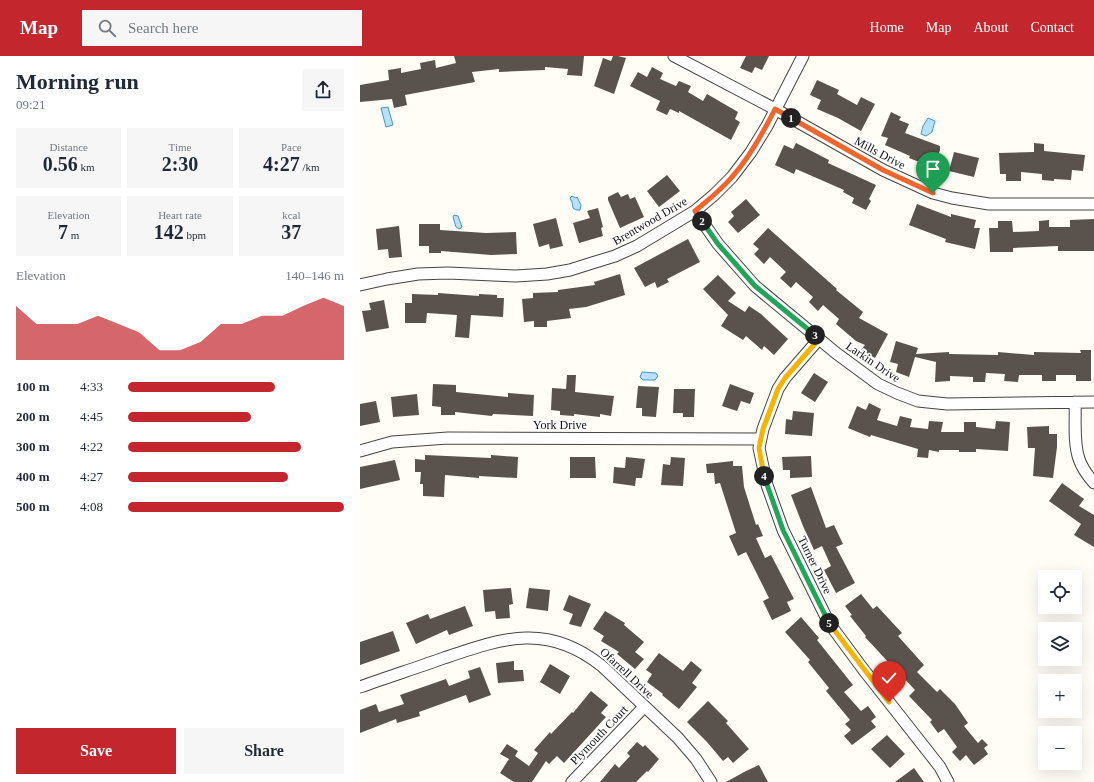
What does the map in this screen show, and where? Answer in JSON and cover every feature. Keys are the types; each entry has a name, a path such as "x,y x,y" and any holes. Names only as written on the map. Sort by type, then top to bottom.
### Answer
{"street":[{"name":"Mills Drive","path":"674,56 775,109 883,170 933,193 952,198 989,204 1094,204"},
{"name":"Brentwood Drive","path":"360,285 418,274 448,273 516,276 570,270 615,256 637,246 695,211 732,177 751,152 803,56"},
{"name":"Larkin Drive","path":"695,211 718,244 755,286 819,339 878,384 897,394 918,401 947,404 1094,402"},
{"name":"Turner Drive","path":"819,339 785,378 778,389 763,429 759,448 766,485 781,523 829,623 940,767 948,782"},
{"path":"1075,402 1076,442 1079,459 1085,472 1094,483"},
{"name":"York Drive","path":"360,451 392,442 448,438 761,439"},
{"name":"Ofarrell Drive","path":"360,686 496,641 525,638 560,642 590,656 602,666 678,738 696,759 711,782"},
{"name":"Plymouth Court","path":"572,782 644,707"}],"water":[{"path":"388,107 393,125 386,127 381,108"},
{"path":"928,118 935,121 932,132 926,136 921,134 923,126"},
{"path":"572,196 577,197 581,205 580,210 573,208 570,198"},
{"path":"454,215 458,216 462,227 459,229 456,227 453,217"},
{"path":"642,372 656,373 658,376 655,380 643,380 640,377"}],"building":[{"path":"454,56 584,56 582,76 567,75 568,69 545,67 545,70 499,72 499,69 472,72 475,82 405,95 407,105 394,108 392,99 360,102 360,85 389,80 388,70 401,68 401,73 421,69 420,63 435,60 436,68 456,63"},
{"path":"613,56 626,58 614,94 594,86 603,58 611,61"},
{"path":"746,56 769,56 762,70 755,67 752,73 740,68"},
{"path":"652,67 663,73 660,79 676,86 679,81 691,86 688,92 703,101 707,94 738,112 735,119 740,122 731,140 679,111 679,113 670,109 667,115 656,110 660,101 630,86 638,72 647,77"},
{"path":"817,80 839,90 837,94 857,105 861,97 875,104 861,131 838,118 817,109 821,100 810,95"},
{"path":"891,112 901,117 899,120 909,124 905,133 940,146 940,150 934,165 928,163 927,165 909,158 910,156 885,145 888,138 881,136"},
{"path":"796,143 829,160 828,163 876,185 869,199 871,201 866,210 852,203 854,198 843,192 844,190 796,169 794,174 775,165 784,145 793,149"},
{"path":"1034,143 1044,144 1044,151 1085,155 1083,171 1072,170 1071,180 1042,180 1042,174 1021,172 1021,181 1006,181 1006,174 1000,174 999,153 1034,152"},
{"path":"954,152 979,158 974,177 949,171"},
{"path":"667,175 680,191 659,207 647,191"},
{"path":"618,192 621,197 628,194 630,199 635,197 644,217 620,228 608,200 608,197"},
{"path":"746,199 760,215 738,233 728,222 734,216 731,212"},
{"path":"917,204 951,217 951,214 976,220 974,228 980,228 975,249 945,242 946,239 909,225"},
{"path":"598,208 603,227 601,228 603,236 579,243 573,223 590,218 587,211"},
{"path":"556,218 563,246 550,249 549,244 539,247 533,224"},
{"path":"1094,219 1094,251 1058,251 1058,246 1013,248 1013,252 990,252 989,228 998,228 998,221 1012,221 1013,232 1039,231 1039,221 1049,220 1049,227 1070,227 1070,220"},
{"path":"419,224 440,224 440,230 486,233 516,232 517,254 491,255 441,251 441,253 429,253 429,246 419,246"},
{"path":"399,226 402,257 389,258 388,249 378,250 376,229"},
{"path":"768,228 837,289 836,290 863,312 859,318 888,334 875,358 861,350 865,345 856,341 836,324 839,319 823,305 818,311 809,302 813,297 796,282 791,288 780,278 786,272 770,257 764,264 754,254 759,249 753,244"},
{"path":"688,239 700,262 667,279 669,282 657,288 655,282 645,287 634,268"},
{"path":"620,274 625,295 586,307 569,309 571,318 547,321 547,327 534,327 534,321 524,322 522,299 533,298 533,293 558,292 558,290 595,285 594,282"},
{"path":"718,275 736,293 728,301 745,312 749,306 761,314 788,339 774,355 764,346 762,350 746,336 743,340 721,326 728,315 703,289"},
{"path":"438,293 479,296 479,294 497,295 497,298 504,298 503,317 471,315 469,338 455,337 457,315 427,313 426,323 405,323 405,303 412,303 412,294 438,295"},
{"path":"384,300 389,328 366,332 362,311 371,310 369,303"},
{"path":"896,341 918,348 916,354 949,352 949,354 998,355 998,352 1034,355 1034,352 1081,353 1080,350 1091,350 1091,381 1076,381 1076,375 1056,375 1056,381 1042,381 1042,375 1019,375 1018,382 1004,381 1005,374 986,373 985,382 973,382 973,377 950,376 950,381 935,382 936,362 915,357 909,377 896,372 898,364 890,362"},
{"path":"814,373 828,382 815,402 801,393"},
{"path":"567,375 576,375 575,392 614,396 611,416 600,414 600,417 574,414 574,416 560,415 560,411 551,410 552,388 566,389"},
{"path":"433,384 456,385 456,392 508,397 508,393 534,395 533,416 493,414 492,416 455,412 455,415 441,415 441,407 432,406"},
{"path":"730,384 754,393 750,404 741,401 737,411 722,406"},
{"path":"638,386 659,387 656,417 642,416 642,408 636,408"},
{"path":"674,389 695,389 694,417 683,417 683,413 673,413"},
{"path":"417,394 419,415 393,417 391,397"},
{"path":"376,401 380,422 360,426 360,404"},
{"path":"869,403 881,409 877,420 897,426 900,416 912,419 910,427 928,429 929,421 943,422 941,432 964,432 964,422 976,422 976,427 995,429 996,421 1010,422 1008,451 976,449 976,452 939,450 939,452 929,450 928,458 917,457 918,449 871,435 870,437 848,428 857,406 866,410"},
{"path":"793,411 814,413 812,436 785,434 786,419 792,420"},
{"path":"1049,426 1049,434 1057,434 1053,478 1033,476 1035,448 1028,448 1027,427"},
{"path":"425,455 491,458 491,455 518,457 517,478 479,476 479,478 445,475 444,497 423,496 423,484 420,484 421,472 415,472 415,459 425,460"},
{"path":"811,456 812,477 790,478 790,470 783,470 782,457"},
{"path":"570,457 595,457 596,478 570,478"},
{"path":"626,457 645,459 642,478 636,478 635,486 613,483 614,467 625,468"},
{"path":"671,457 685,458 683,486 661,485 663,464 670,465"},
{"path":"395,460 400,480 360,489 360,467"},
{"path":"733,461 733,466 742,466 744,487 756,525 758,524 763,536 756,538 765,558 771,555 794,599 787,602 791,611 772,620 763,601 769,598 746,552 738,556 729,536 736,533 720,483 715,484 714,473 707,473 706,464"},
{"path":"1062,483 1084,499 1079,506 1094,515 1094,547 1074,535 1081,524 1049,501"},
{"path":"811,487 826,528 834,525 843,544 836,547 855,583 836,593 824,570 831,566 822,546 814,550 791,495"},
{"path":"511,588 513,604 509,605 510,618 496,619 495,611 485,612 483,590"},
{"path":"529,588 550,590 548,611 526,608"},
{"path":"861,594 873,609 877,606 902,633 898,636 924,665 917,672 937,692 940,689 955,704 968,723 964,726 978,743 982,739 988,745 984,748 988,754 974,765 966,755 960,761 952,752 957,747 944,729 938,733 930,722 932,720 909,696 915,690 900,674 897,677 888,666 890,664 865,637 866,636 850,616 852,615 845,606"},
{"path":"569,595 591,604 581,627 569,624 573,614 563,610"},
{"path":"465,606 473,626 449,635 447,630 416,644 406,623 428,614 430,619"},
{"path":"605,611 625,623 624,625 644,642 635,652 644,659 635,669 617,654 619,652 601,641 604,636 593,629"},
{"path":"801,617 819,638 817,640 853,685 844,692 861,711 868,706 876,717 871,721 876,727 852,745 844,736 851,730 845,724 850,720 826,691 829,688 808,662 810,660 785,632"},
{"path":"393,631 400,651 360,665 360,642"},
{"path":"659,653 683,671 691,661 702,670 692,683 697,687 679,709 647,682 652,674 646,670"},
{"path":"514,661 514,670 523,670 524,681 498,683 496,663"},
{"path":"550,664 570,676 560,694 540,682"},
{"path":"480,667 491,695 469,703 466,695 419,712 420,716 397,723 396,719 360,733 360,710 376,704 379,712 404,704 400,695 446,679 449,686 470,678 468,671"},
{"path":"591,691 608,705 601,713 606,717 564,763 557,756 549,764 546,761 532,782 514,782 500,773 509,759 500,754 507,744 518,751 515,756 529,766 538,753 534,750 550,732 551,734 572,712 573,713"},
{"path":"708,701 728,721 726,723 749,749 733,763 728,757 723,761 687,722"},
{"path":"887,735 905,754 890,768 871,749"},
{"path":"637,742 643,747 645,745 659,759 648,772 647,771 636,782 600,782 615,764 619,768 630,756 627,753"},
{"path":"759,765 768,782 726,782 746,771"},
{"path":"914,768 924,782 895,782"}],"route":[{"path":"889,702 829,623 783,530 766,485 761,463 759,448 763,429 778,389 785,378 819,339 755,286 718,244 695,211 732,177 751,152 775,109 883,170 933,193"}]}
